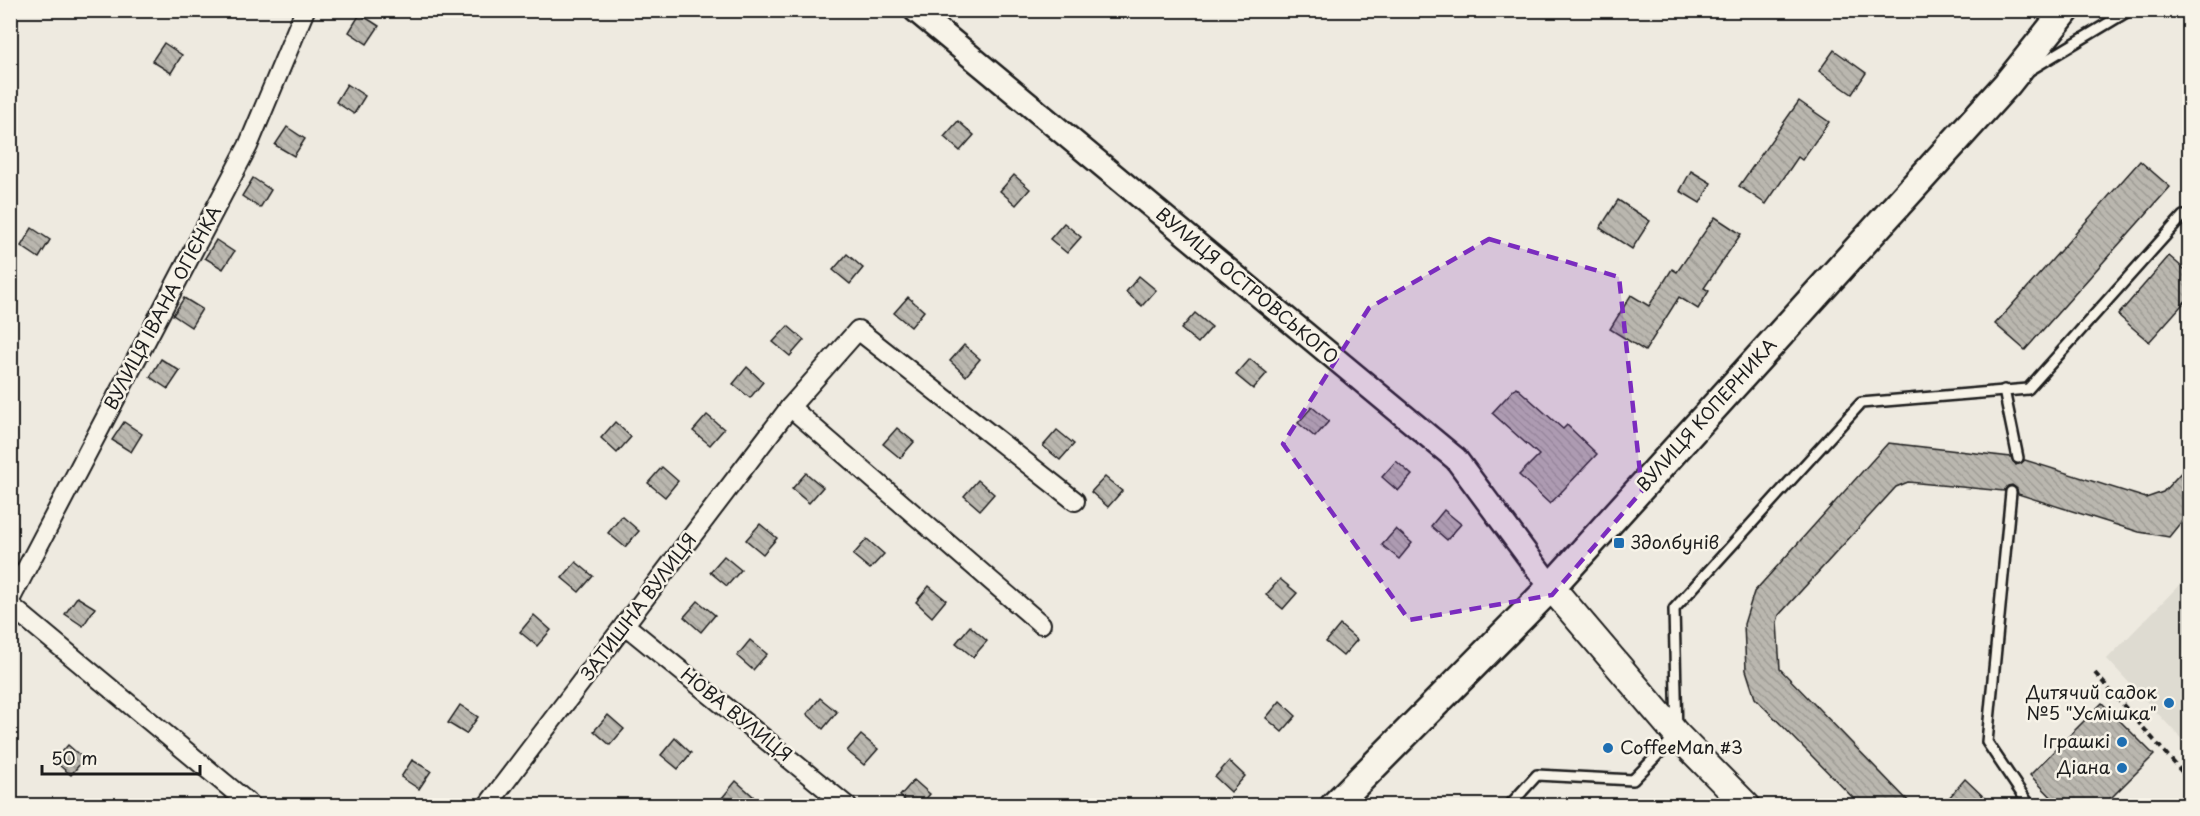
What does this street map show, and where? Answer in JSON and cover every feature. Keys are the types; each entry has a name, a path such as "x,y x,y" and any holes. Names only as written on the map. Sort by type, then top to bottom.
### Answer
{"main road":[{"name":"ВУЛИЦЯ КОПЕРНИКА","path":"1334,806 1551,587 2007,84 2066,10"},
{"path":"1551,587 1677,735 1747,806"}],"street":[{"name":"ВУЛИЦЯ ІВАНА ОГІЄНКА","path":"10,600 248,146 305,10"},
{"name":"ВУЛИЦЯ ОСТРОВСЬКОГО","path":"915,10 1456,459 1551,587"},
{"name":"ЗАТИШНА ВУЛИЦЯ","path":"487,806 790,407 858,330 1075,501"},
{"path":"790,407 1041,624"},
{"path":"10,605 252,806"},
{"name":"НОВА ВУЛИЦЯ","path":"625,625 847,806"}],"lane":[{"path":"2007,84 2130,10"},
{"path":"1509,806 1537,775 1633,780 1677,735 1674,609 1861,403 2028,388 2182,216 2190,216"},
{"path":"2004,390 2018,458"},
{"path":"2011,492 1987,742 2030,806"}],"path":[{"path":"2096,673 2190,781"}],"highlighted area":[{"path":"1489,239 1619,277 1642,491 1552,595 1409,620 1283,444 1369,308"}],"shaded area":[{"name":"Дитячий садок №5 \"Усмішка\"","path":"2189,575 2189,747 2107,659"}],"building":[{"path":"360,14 379,26 367,44 349,32"},
{"path":"164,43 182,55 171,73 152,61"},
{"path":"1834,50 1866,73 1852,94 1819,71"},
{"path":"347,84 365,96 354,114 336,102"},
{"path":"1799,101 1829,122 1802,160 1798,157 1766,204 1739,186"},
{"path":"958,121 974,135 960,151 944,137"},
{"path":"287,127 305,139 294,156 275,145"},
{"path":"2140,161 2170,187 2025,350 1995,324"},
{"path":"1691,171 1711,183 1700,203 1680,191"},
{"path":"1014,175 1030,189 1016,205 1000,191"},
{"path":"253,178 271,190 260,208 242,196"},
{"path":"1618,200 1650,221 1632,249 1600,228"},
{"path":"1715,217 1741,234 1704,288 1709,291 1698,309 1679,297 1645,351 1610,329 1631,295 1649,306 1672,269 1677,272"},
{"path":"1064,223 1081,237 1067,253 1050,239"},
{"path":"32,228 50,240 39,258 21,246"},
{"path":"216,240 234,252 223,269 205,258"},
{"path":"847,254 863,268 850,284 833,270"},
{"path":"2169,256 2190,274 2190,296 2149,342 2118,315"},
{"path":"1139,276 1156,290 1142,306 1126,292"},
{"path":"908,297 924,311 911,327 894,313"},
{"path":"184,298 202,309 191,327 173,315"},
{"path":"1195,313 1212,327 1198,343 1181,329"},
{"path":"788,326 804,340 790,356 773,342"},
{"path":"964,345 980,359 966,376 950,361"},
{"path":"161,359 180,371 168,389 150,377"},
{"path":"1250,359 1267,373 1253,389 1236,375"},
{"path":"747,367 763,382 750,398 733,384"},
{"path":"1516,387 1563,429 1567,425 1597,454 1550,504 1519,475 1539,455 1492,413"},
{"path":"1312,407 1329,421 1315,437 1298,423"},
{"path":"707,415 724,429 710,445 693,431"},
{"path":"124,422 142,434 131,452 112,440"},
{"path":"615,422 631,437 617,453 601,438"},
{"path":"897,428 914,442 900,458 883,444"},
{"path":"1057,430 1074,444 1060,460 1043,446"},
{"path":"1888,443 2011,457 2016,465 2025,460 2146,498 2163,492 2190,463 2190,511 2169,537 2139,532 2018,494 2017,489 2012,485 2004,491 1908,482 1896,487 1779,615 1777,622 1780,669 1913,806 1861,806 1755,698 1746,670 1744,624 1754,592"},
{"path":"1396,461 1412,475 1398,491 1382,477"},
{"path":"662,467 678,481 665,497 648,483"},
{"path":"806,473 823,487 809,503 792,489"},
{"path":"1105,477 1122,491 1108,507 1091,492"},
{"path":"978,480 994,494 980,510 964,496"},
{"path":"1444,510 1461,524 1447,540 1431,526"},
{"path":"622,516 639,531 625,547 608,533"},
{"path":"760,524 777,538 763,554 746,540"},
{"path":"1396,529 1412,543 1399,559 1382,545"},
{"path":"867,539 884,554 870,569 853,555"},
{"path":"724,556 741,570 727,586 710,572"},
{"path":"576,562 593,576 579,592 562,578"},
{"path":"1280,579 1297,593 1283,609 1266,595"},
{"path":"929,586 946,600 932,617 916,602"},
{"path":"77,597 95,608 83,626 65,614"},
{"path":"698,601 715,615 701,632 684,617"},
{"path":"534,615 551,630 537,646 520,632"},
{"path":"1340,625 1357,640 1343,656 1326,642"},
{"path":"970,626 987,641 973,657 956,643"},
{"path":"750,640 767,654 753,670 737,656"},
{"path":"820,698 837,712 823,729 807,714"},
{"path":"1280,701 1296,716 1282,732 1266,718"},
{"path":"2102,703 2154,755 2103,806 2060,806 2030,775"},
{"path":"460,705 478,717 466,734 448,723"},
{"path":"608,715 624,729 610,745 594,731"},
{"path":"861,735 878,749 864,765 847,751"},
{"path":"675,738 691,753 678,769 661,755"},
{"path":"68,745 84,759 71,775 54,761"},
{"path":"412,760 431,771 419,789 401,777"},
{"path":"1229,761 1245,776 1231,792 1215,777"},
{"path":"1965,779 1993,806 1942,806"},
{"path":"914,780 930,794 920,806 911,806 900,796"},
{"path":"736,781 753,796 744,806 731,806 722,798"}],"place":[{"name":"Здолбунів","path":"1619,543"},
{"name":"Дитячий садок №5 \"Усмішка\"","path":"2169,703"},
{"name":"Iграшкi","path":"2122,742"},
{"name":"CoffeeMan #3","path":"1608,748"},
{"name":"Дiана","path":"2122,768"}]}
